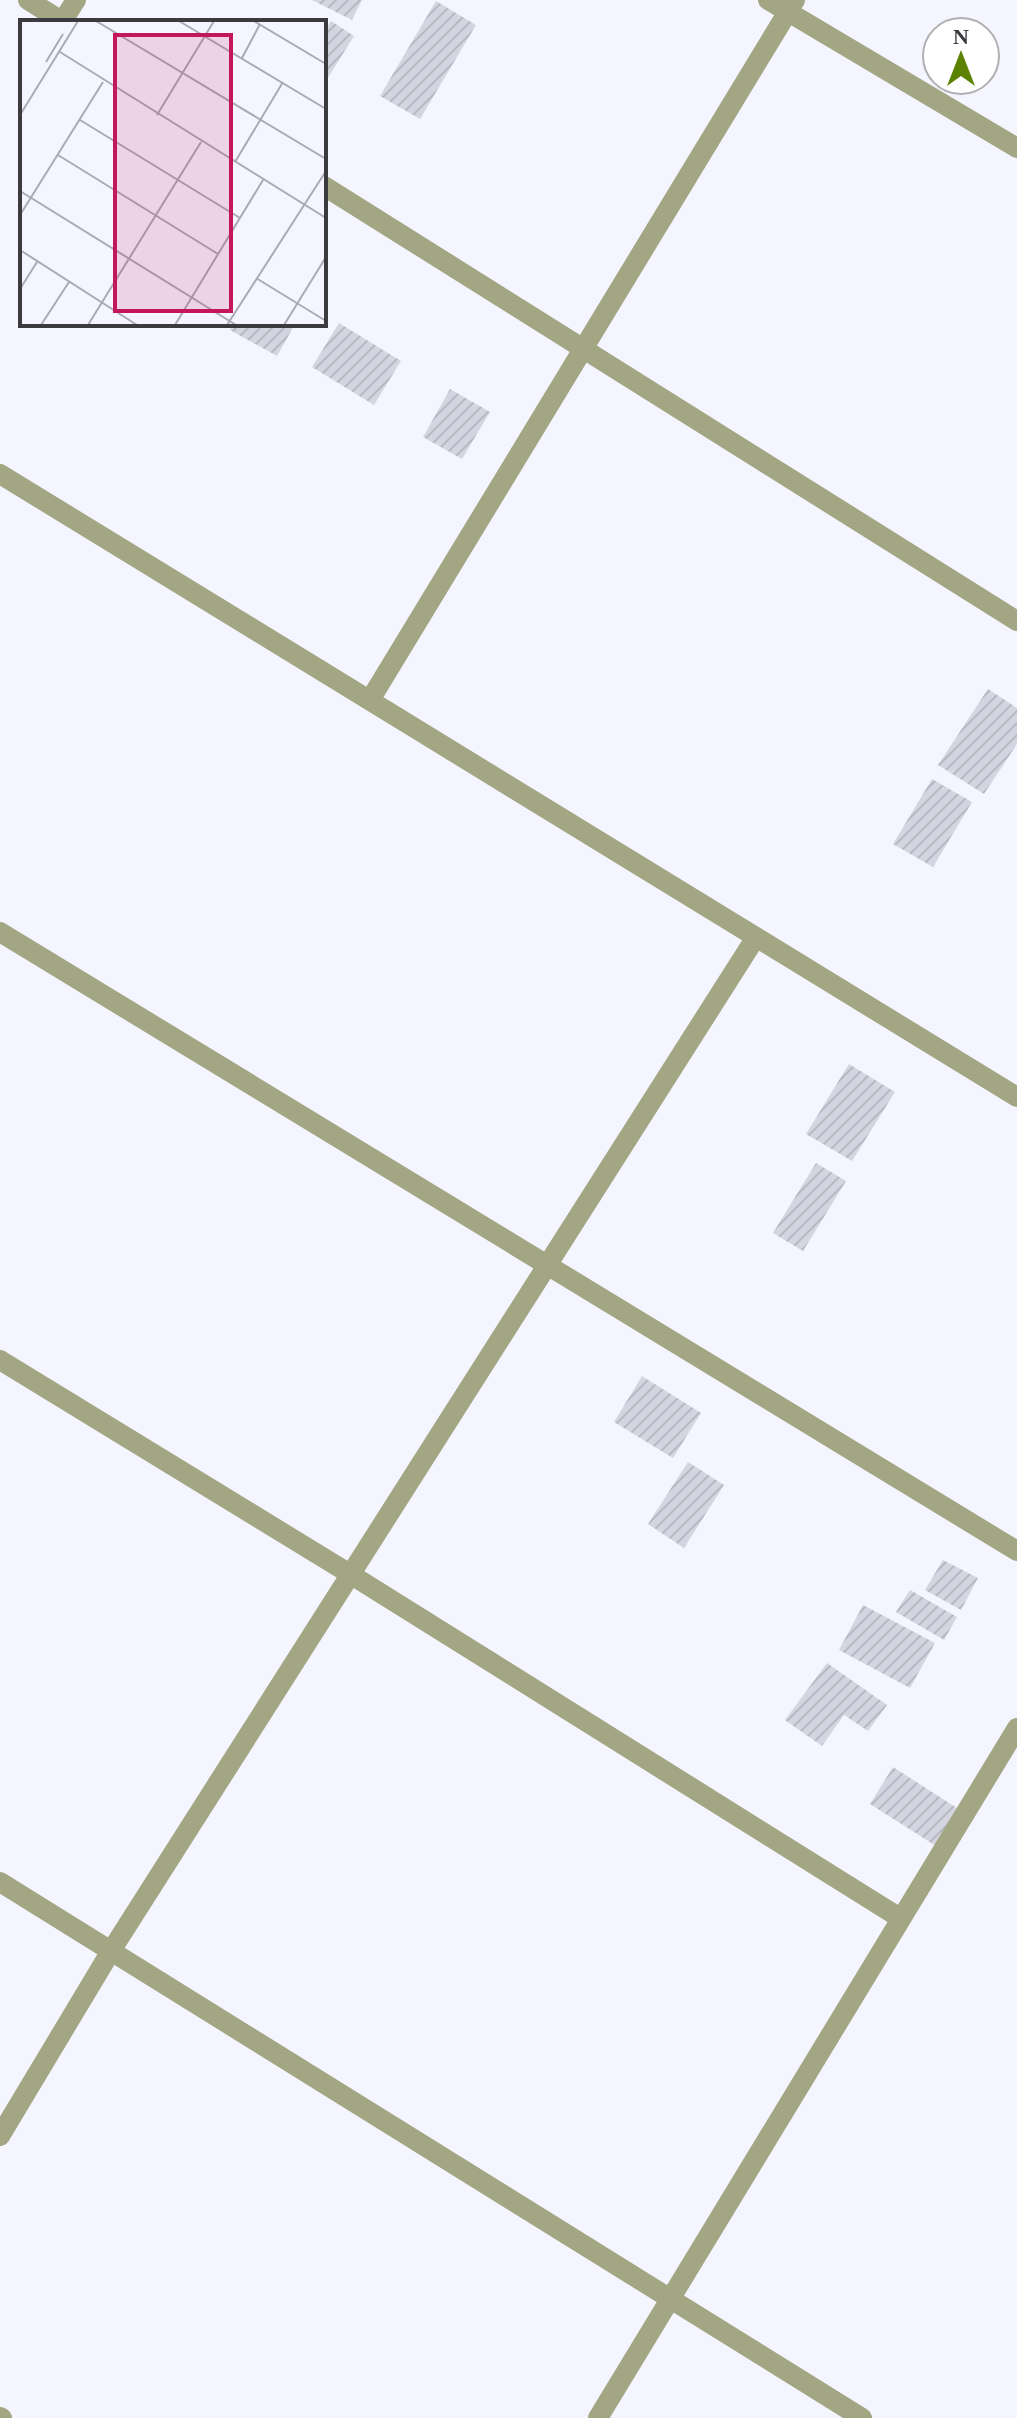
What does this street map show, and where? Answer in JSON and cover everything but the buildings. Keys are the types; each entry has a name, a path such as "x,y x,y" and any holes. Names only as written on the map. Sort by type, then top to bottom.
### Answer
{"street":[{"path":"28,0 60,20"},
{"path":"64,20 76,0"},
{"path":"768,0 792,6 1017,148"},
{"path":"370,700 792,6"},
{"path":"326,187 1017,621"},
{"path":"0,474 1017,1097"},
{"path":"0,932 1017,1551"},
{"path":"0,2136 111,1951 756,937"},
{"path":"0,1360 350,1574 900,1918"},
{"path":"598,2418 1017,1728"},
{"path":"0,1882 862,2418"}]}
